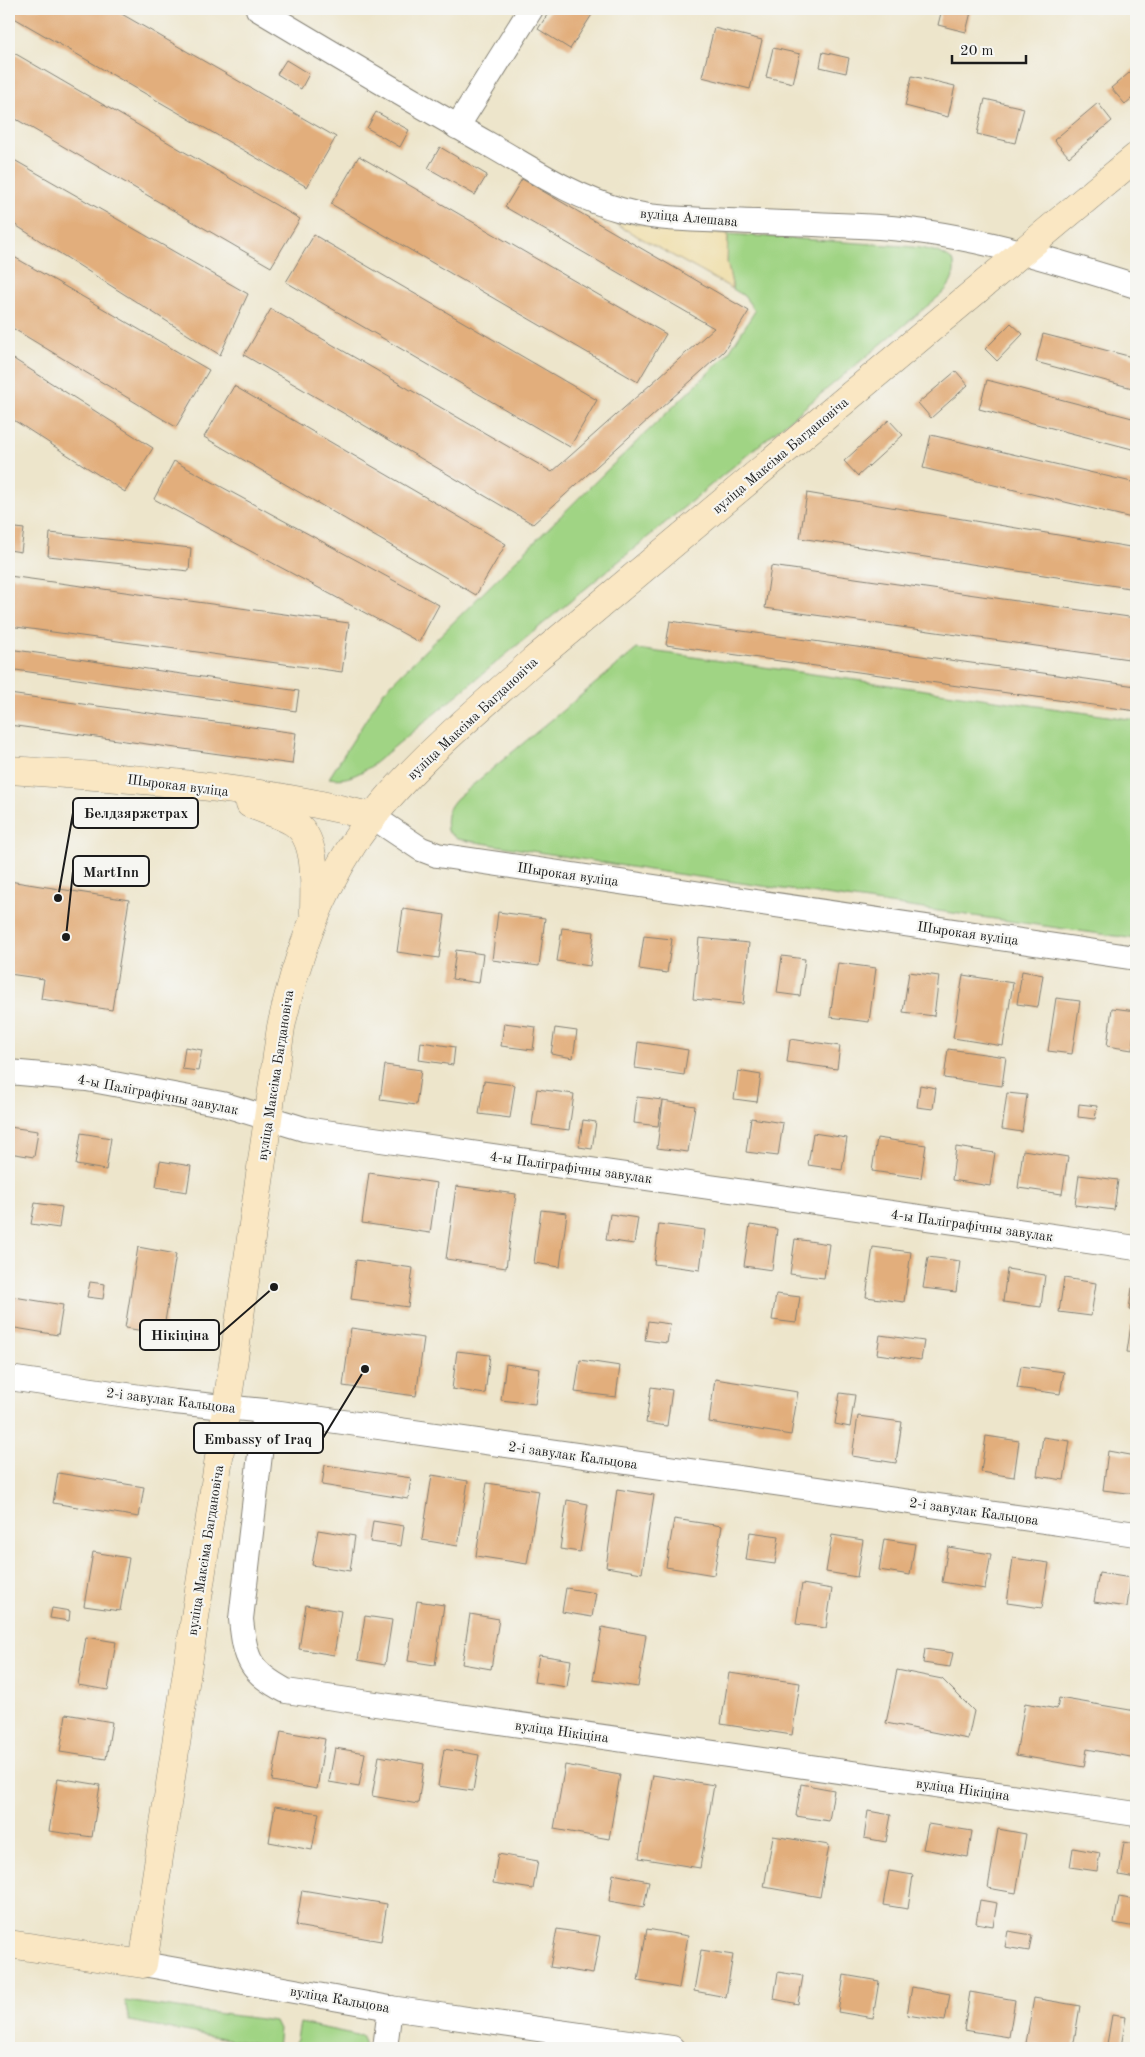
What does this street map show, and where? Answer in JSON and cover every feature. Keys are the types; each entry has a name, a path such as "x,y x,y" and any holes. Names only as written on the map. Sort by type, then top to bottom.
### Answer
{"main road":[{"name":"вуліца Максіма Багдановіча","path":"143,1964 281,1027 290,983 314,915 353,844 399,786 534,660 1136,157"},
{"name":"Шырокая вуліца","path":"9,770 156,781 323,804 373,817"},
{"path":"216,789 294,823 308,840 313,864 314,915"},
{"name":"вуліца Кальцова","path":"9,1944 143,1964"}],"street":[{"name":"вуліца Алешава","path":"258,9 457,127 572,192 595,202 623,210 676,219 850,226 920,231 956,237 1022,253 1136,286"},
{"path":"457,127 531,9"},
{"name":"Шырокая вуліца","path":"373,817 421,849 437,855 1136,958"},
{"name":"4-ы Паліграфічны завулак","path":"9,1072 87,1079 222,1104 314,1130 1136,1248"},
{"name":"2-і завулак Кальцова","path":"9,1378 226,1408 265,1411 1136,1534"},
{"name":"вуліца Нікіціна","path":"265,1411 241,1620 243,1641 248,1658 257,1673 286,1691 1136,1814"},
{"name":"вуліца Кальцова","path":"143,1964 390,2008 672,2048"},
{"path":"385,2048 390,2008"}],"green space":[{"path":"728,234 923,249 943,254 949,258 954,262 954,271 951,282 943,293 370,767 346,778 329,778 384,691 599,478 727,355 755,311 744,296 733,289 727,262"},
{"path":"637,649 1136,720 1136,939 649,870 457,839 447,831 446,821 448,813 457,798"},
{"path":"125,2001 275,2021 279,2029 277,2048 129,2021"},
{"path":"300,2023 362,2036 365,2042 364,2048 295,2048"}],"sand":[{"path":"608,220 728,234 727,262 733,289"}],"building":[{"path":"9,9 113,9 336,137 307,187 9,15"},
{"path":"551,9 586,9 593,13 570,49 538,29"},
{"path":"942,9 957,9 971,12 966,32 938,25"},
{"path":"714,28 762,40 750,89 702,77"},
{"path":"773,48 800,54 793,83 766,77"},
{"path":"9,50 300,219 271,267 9,115"},
{"path":"823,52 849,58 846,73 820,67"},
{"path":"286,60 309,74 301,89 277,74"},
{"path":"1135,68 1136,95 1125,104 1111,88"},
{"path":"912,76 955,86 948,117 905,106"},
{"path":"985,99 1024,108 1015,143 977,134"},
{"path":"1098,103 1112,121 1069,157 1054,140"},
{"path":"376,112 409,130 400,147 367,128"},
{"path":"440,147 487,175 475,195 428,168"},
{"path":"359,156 666,334 638,382 331,204"},
{"path":"9,157 248,294 220,355 9,221"},
{"path":"522,179 749,311 724,351 533,524 244,355 271,309 552,472 714,328 505,207"},
{"path":"314,235 597,400 570,447 286,282"},
{"path":"9,254 209,370 176,427 9,326"},
{"path":"1011,323 1023,334 997,361 985,349"},
{"path":"1043,334 1136,358 1136,389 1036,362"},
{"path":"9,356 153,448 125,492 9,417"},
{"path":"956,371 968,385 931,418 918,403"},
{"path":"987,380 1136,419 1136,450 979,409"},
{"path":"234,386 506,544 476,595 204,437"},
{"path":"889,420 903,435 858,476 844,461"},
{"path":"931,435 1136,483 1136,519 923,468"},
{"path":"174,461 439,605 419,642 154,499"},
{"path":"807,493 1136,548 1136,589 800,538"},
{"path":"9,527 24,529 21,552 9,550"},
{"path":"50,533 191,548 189,571 48,556"},
{"path":"771,566 1136,618 1136,660 765,608"},
{"path":"9,576 349,623 342,672 9,626"},
{"path":"670,621 1136,686 1136,711 666,645"},
{"path":"9,649 299,691 296,711 9,669"},
{"path":"9,694 296,733 292,764 9,725"},
{"path":"9,881 129,900 112,1010 41,999 44,979 9,974"},
{"path":"403,909 445,915 439,958 397,952"},
{"path":"498,912 545,918 539,966 492,960"},
{"path":"562,928 594,932 590,966 557,961"},
{"path":"644,936 672,939 667,973 639,969"},
{"path":"699,938 749,943 743,1004 693,999"},
{"path":"456,950 483,954 479,983 452,979"},
{"path":"782,956 805,959 800,996 777,993"},
{"path":"838,963 876,968 869,1022 830,1017"},
{"path":"1022,971 1043,975 1038,1007 1017,1004"},
{"path":"909,972 939,976 934,1016 903,1012"},
{"path":"963,975 1013,983 1003,1046 953,1038"},
{"path":"1056,998 1080,1001 1072,1054 1048,1051"},
{"path":"1112,1008 1136,1011 1132,1050 1107,1046"},
{"path":"504,1023 536,1027 533,1050 501,1046"},
{"path":"555,1028 577,1031 573,1058 551,1054"},
{"path":"790,1039 840,1046 837,1069 787,1062"},
{"path":"421,1042 455,1047 453,1065 419,1060"},
{"path":"638,1042 688,1050 684,1075 635,1068"},
{"path":"185,1047 202,1050 198,1071 182,1069"},
{"path":"948,1049 1006,1057 1002,1086 944,1078"},
{"path":"385,1065 421,1070 416,1105 380,1100"},
{"path":"738,1071 761,1075 757,1102 734,1099"},
{"path":"484,1081 515,1085 510,1118 479,1114"},
{"path":"920,1085 936,1088 933,1109 917,1107"},
{"path":"537,1089 574,1094 569,1130 532,1125"},
{"path":"1007,1093 1027,1095 1022,1132 1002,1129"},
{"path":"637,1097 662,1100 658,1126 634,1123"},
{"path":"663,1101 695,1106 688,1152 657,1148"},
{"path":"1079,1104 1097,1106 1095,1119 1078,1117"},
{"path":"751,1118 783,1123 778,1156 746,1152"},
{"path":"583,1120 596,1122 592,1149 579,1147"},
{"path":"9,1127 38,1131 34,1157 9,1153"},
{"path":"81,1133 111,1138 106,1170 76,1165"},
{"path":"813,1133 847,1138 842,1170 808,1165"},
{"path":"877,1138 926,1145 921,1178 872,1171"},
{"path":"956,1147 995,1153 990,1186 952,1180"},
{"path":"1023,1150 1068,1157 1062,1194 1018,1188"},
{"path":"160,1161 191,1166 187,1192 156,1187"},
{"path":"369,1173 437,1183 430,1233 362,1223"},
{"path":"1079,1175 1118,1180 1114,1210 1075,1205"},
{"path":"456,1186 516,1194 506,1268 446,1259"},
{"path":"35,1203 62,1207 59,1228 31,1224"},
{"path":"1135,1206 1136,1219 1133,1219"},
{"path":"541,1210 567,1213 560,1267 534,1263"},
{"path":"610,1214 638,1218 634,1244 606,1240"},
{"path":"659,1224 705,1230 700,1270 654,1264"},
{"path":"750,1225 777,1229 772,1270 744,1266"},
{"path":"795,1239 829,1244 824,1278 790,1274"},
{"path":"138,1247 176,1254 163,1334 125,1328"},
{"path":"873,1247 911,1252 904,1302 866,1297"},
{"path":"928,1257 960,1261 956,1292 923,1288"},
{"path":"356,1260 413,1268 408,1307 351,1299"},
{"path":"1007,1269 1045,1275 1041,1307 1003,1302"},
{"path":"1064,1278 1096,1283 1091,1316 1059,1312"},
{"path":"90,1282 105,1284 103,1299 87,1297"},
{"path":"1132,1288 1136,1288 1136,1311 1129,1310"},
{"path":"776,1294 800,1297 796,1323 772,1320"},
{"path":"14,1297 63,1305 58,1335 9,1327"},
{"path":"648,1321 670,1324 667,1343 645,1340"},
{"path":"1131,1325 1136,1326 1136,1353 1127,1352"},
{"path":"351,1328 424,1338 416,1396 343,1386"},
{"path":"880,1335 924,1341 921,1360 877,1354"},
{"path":"457,1351 490,1355 485,1394 452,1389"},
{"path":"580,1360 620,1366 616,1397 575,1392"},
{"path":"506,1364 540,1369 535,1404 501,1400"},
{"path":"1021,1366 1064,1372 1060,1394 1017,1388"},
{"path":"715,1379 798,1392 791,1435 709,1422"},
{"path":"651,1387 672,1390 667,1426 646,1423"},
{"path":"840,1393 855,1395 850,1427 835,1424"},
{"path":"858,1416 902,1422 896,1463 852,1456"},
{"path":"986,1436 1019,1441 1014,1477 981,1472"},
{"path":"1043,1437 1070,1441 1064,1480 1037,1476"},
{"path":"1108,1451 1136,1456 1136,1494 1103,1490"},
{"path":"325,1465 411,1478 408,1499 322,1485"},
{"path":"58,1473 144,1487 139,1517 53,1503"},
{"path":"432,1475 468,1481 458,1546 422,1540"},
{"path":"487,1483 539,1491 527,1564 476,1556"},
{"path":"617,1489 654,1495 642,1573 606,1567"},
{"path":"567,1500 588,1504 580,1552 560,1549"},
{"path":"674,1519 722,1526 714,1575 666,1567"},
{"path":"373,1521 404,1526 401,1546 370,1542"},
{"path":"318,1530 355,1536 350,1571 312,1565"},
{"path":"750,1532 779,1536 775,1564 746,1560"},
{"path":"832,1535 863,1540 857,1577 826,1572"},
{"path":"884,1539 915,1544 910,1575 879,1570"},
{"path":"948,1547 991,1554 985,1589 942,1582"},
{"path":"93,1552 129,1558 120,1611 84,1606"},
{"path":"1013,1558 1049,1563 1042,1608 1007,1603"},
{"path":"1099,1573 1131,1578 1127,1607 1094,1602"},
{"path":"802,1584 832,1589 826,1628 796,1624"},
{"path":"566,1588 596,1593 592,1617 562,1612"},
{"path":"417,1601 444,1605 435,1665 408,1661"},
{"path":"306,1605 341,1611 334,1655 299,1649"},
{"path":"52,1608 70,1611 69,1621 50,1618"},
{"path":"470,1614 499,1619 491,1669 462,1664"},
{"path":"365,1616 392,1620 385,1665 358,1660"},
{"path":"602,1627 646,1635 638,1687 593,1680"},
{"path":"86,1637 116,1642 108,1690 78,1685"},
{"path":"925,1649 953,1653 950,1667 923,1663"},
{"path":"539,1655 571,1660 567,1687 534,1682"},
{"path":"897,1670 942,1679 974,1711 968,1739 886,1723"},
{"path":"729,1673 800,1683 792,1735 721,1724"},
{"path":"1059,1698 1136,1711 1136,1758 1087,1749 1084,1767 1016,1755 1025,1703 1057,1709"},
{"path":"66,1714 112,1722 106,1759 60,1752"},
{"path":"281,1731 325,1739 317,1789 272,1781"},
{"path":"335,1748 365,1753 359,1787 329,1782"},
{"path":"444,1749 479,1755 473,1791 438,1786"},
{"path":"379,1756 424,1764 418,1804 372,1796"},
{"path":"565,1765 620,1775 609,1839 554,1829"},
{"path":"653,1775 714,1785 700,1868 639,1858"},
{"path":"58,1778 100,1785 92,1837 49,1831"},
{"path":"801,1784 834,1790 829,1821 796,1816"},
{"path":"275,1806 319,1813 312,1850 269,1842"},
{"path":"868,1811 891,1815 886,1842 864,1838"},
{"path":"928,1824 972,1831 968,1857 923,1849"},
{"path":"998,1829 1026,1834 1016,1893 988,1888"},
{"path":"773,1836 829,1845 820,1897 764,1887"},
{"path":"1124,1842 1136,1844 1136,1878 1119,1875"},
{"path":"1073,1848 1100,1853 1097,1871 1070,1867"},
{"path":"498,1854 538,1861 533,1889 493,1883"},
{"path":"889,1871 913,1875 908,1909 883,1905"},
{"path":"613,1874 649,1881 644,1907 609,1901"},
{"path":"302,1890 387,1904 381,1941 296,1926"},
{"path":"1119,1897 1136,1900 1135,1927 1114,1923"},
{"path":"980,1900 997,1903 993,1926 976,1923"},
{"path":"557,1929 600,1936 593,1974 550,1967"},
{"path":"647,1929 688,1936 679,1988 638,1981"},
{"path":"1008,1931 1032,1935 1029,1951 1005,1947"},
{"path":"701,1950 733,1955 726,1997 694,1991"},
{"path":"778,1972 803,1976 798,2004 774,1999"},
{"path":"844,1975 879,1981 873,2018 838,2012"},
{"path":"912,1987 950,1994 945,2021 907,2015"},
{"path":"970,1992 1015,2000 1009,2037 964,2030"},
{"path":"1034,1998 1080,2006 1073,2048 1056,2048 1026,2043"},
{"path":"1112,2015 1126,2017 1121,2047 1107,2044"}],"place":[{"name":"Белдзяржстрах","path":"58,898"},
{"name":"MartInn","path":"66,937"},
{"name":"Нікіціна","path":"274,1287"},
{"name":"Embassy of Iraq","path":"365,1369"}]}
